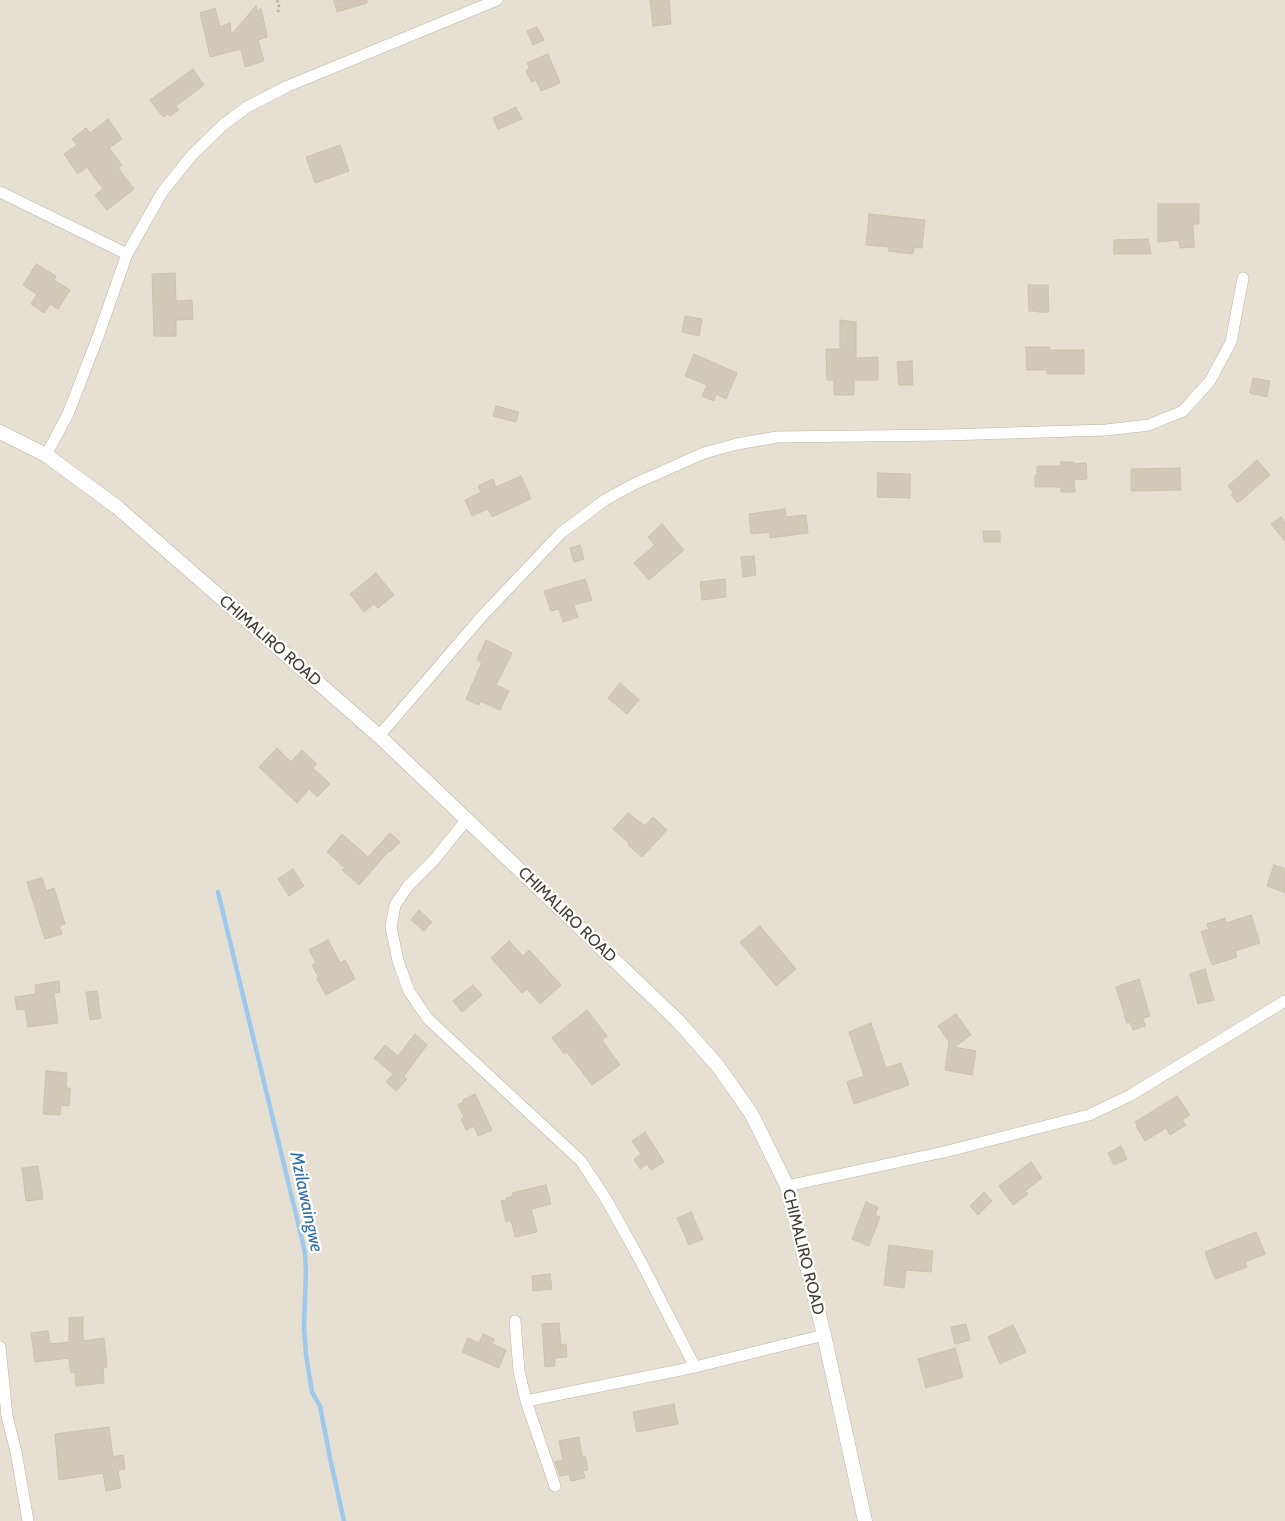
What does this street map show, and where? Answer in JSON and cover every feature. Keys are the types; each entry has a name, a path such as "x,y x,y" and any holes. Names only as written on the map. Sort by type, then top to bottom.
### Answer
{"street":[{"path":"46,455 68,414 127,254 163,191 192,155 224,125 248,107 296,82 497,0"},
{"path":"0,192 127,254"},
{"path":"379,736 483,615 561,533 605,500 627,488 704,453 737,444 777,437 946,435 1106,430 1149,425 1183,411 1210,381 1231,342 1243,278"},
{"name":"CHIMALIRO ROAD","path":"0,432 46,455 117,507 379,736 677,1020 717,1065 751,1113 787,1186 824,1335 865,1521"},
{"path":"467,819 434,860 408,886 395,905 391,927 398,962 409,991 428,1019 581,1161 606,1199 640,1260 695,1367"},
{"path":"787,1186 948,1151 1089,1115 1129,1096 1285,1001"},
{"path":"516,1321 519,1371 526,1401 555,1486"},
{"path":"526,1401 695,1367 824,1335"},
{"path":"0,1347 4,1417 16,1452 28,1521"}],"path":[{"path":"277,0 279,6 278,13"}],"shaded area":[{"path":"0,0 1285,0 1285,1521 0,1521"}],"building":[{"path":"334,0 367,0 367,3 337,12"},
{"path":"650,0 669,0 671,24 653,26"},
{"path":"256,6 257,11 261,8 267,37 258,40 264,61 245,67 241,49 210,57 200,13 215,8 220,27 230,23 231,35"},
{"path":"537,27 544,40 533,45 527,31"},
{"path":"548,54 560,83 541,91 536,80 531,82 526,70 530,69 527,63"},
{"path":"193,69 204,85 176,106 179,110 170,116 168,114 163,117 150,100"},
{"path":"516,107 522,119 498,129 493,118"},
{"path":"108,119 122,139 109,148 122,165 118,168 134,189 107,210 95,195 103,189 87,167 78,174 64,154 77,145 72,139 86,128 90,133"},
{"path":"340,145 349,171 315,183 306,157"},
{"path":"1158,204 1199,204 1199,224 1193,224 1194,247 1180,248 1179,240 1158,242"},
{"path":"869,214 925,220 922,248 914,247 913,254 888,251 889,247 866,245"},
{"path":"1148,239 1151,254 1114,254 1114,240"},
{"path":"36,264 56,276 54,280 70,290 58,309 50,304 44,313 31,304 37,294 23,285"},
{"path":"175,273 176,301 192,300 193,319 176,320 176,336 154,336 152,274"},
{"path":"1028,285 1048,285 1049,312 1029,311"},
{"path":"685,316 702,319 699,336 682,332"},
{"path":"840,320 856,322 856,358 878,357 878,380 854,380 854,395 834,395 834,380 827,380 826,349 840,349"},
{"path":"1026,347 1050,347 1050,350 1084,350 1084,374 1047,374 1047,370 1027,370"},
{"path":"694,354 737,373 726,399 716,394 714,401 702,396 707,385 685,376"},
{"path":"912,361 913,385 899,385 897,362"},
{"path":"1253,378 1270,381 1267,397 1250,393"},
{"path":"496,406 519,412 516,422 493,416"},
{"path":"1257,460 1270,475 1238,503 1231,495 1234,493 1228,486"},
{"path":"1061,462 1086,463 1087,479 1074,480 1075,492 1061,492 1061,487 1035,487 1037,466 1061,466"},
{"path":"1180,468 1181,490 1131,491 1131,469"},
{"path":"878,473 910,474 910,498 877,497"},
{"path":"521,476 531,499 492,517 488,509 472,516 465,500 481,492 478,486 493,479 496,487"},
{"path":"785,509 786,517 806,515 808,533 770,538 769,532 751,534 749,514"},
{"path":"1281,517 1285,522 1285,541 1271,524"},
{"path":"662,524 684,550 649,580 634,563 655,545 648,537"},
{"path":"983,531 1000,531 1000,542 984,542"},
{"path":"580,545 584,559 574,562 570,548"},
{"path":"754,556 756,575 743,577 741,557"},
{"path":"376,573 394,595 378,608 374,604 364,612 350,594"},
{"path":"585,579 592,600 574,605 578,617 563,622 559,609 551,611 544,591"},
{"path":"725,579 726,597 702,600 700,582"},
{"path":"486,640 512,653 496,685 509,691 500,710 480,701 479,705 466,699 482,662 477,660"},
{"path":"620,683 639,700 627,714 608,698"},
{"path":"277,748 291,762 302,750 317,764 313,768 330,784 317,797 309,789 297,803 259,767"},
{"path":"628,813 645,826 653,817 667,830 642,857 613,829"},
{"path":"390,833 400,842 389,851 359,885 342,870 345,868 327,852 342,834 368,857"},
{"path":"1274,865 1285,869 1285,893 1267,886"},
{"path":"293,869 304,886 289,896 278,879"},
{"path":"42,878 46,891 54,888 65,924 59,926 62,934 45,939 27,882"},
{"path":"419,910 432,922 424,931 411,920"},
{"path":"1251,915 1260,943 1235,951 1237,957 1212,965 1201,932 1209,929 1207,924 1225,918 1226,923"},
{"path":"760,926 796,969 776,986 740,942"},
{"path":"328,940 340,963 345,960 355,979 326,995 317,979 319,978 312,965 316,963 309,950"},
{"path":"509,941 523,956 529,950 561,985 540,1004 527,989 522,993 491,958"},
{"path":"1205,969 1214,1000 1198,1004 1190,974"},
{"path":"1139,979 1150,1016 1143,1018 1145,1026 1133,1030 1130,1022 1127,1023 1116,987"},
{"path":"59,981 60,992 54,993 58,1023 28,1027 25,1009 17,1010 15,997 36,994 35,985"},
{"path":"473,985 482,995 462,1012 453,1001"},
{"path":"97,991 101,1018 90,1020 86,992"},
{"path":"587,1010 607,1036 602,1040 620,1065 592,1085 567,1052 564,1054 552,1038"},
{"path":"956,1014 971,1035 954,1047 976,1051 972,1075 945,1070 949,1042 938,1026"},
{"path":"871,1023 886,1068 901,1063 909,1085 854,1104 847,1082 864,1076 849,1032"},
{"path":"415,1034 427,1045 404,1076 407,1079 396,1091 386,1082 393,1074 374,1058 385,1045 398,1056"},
{"path":"46,1071 67,1073 66,1088 70,1088 69,1106 61,1105 60,1115 43,1114"},
{"path":"475,1094 492,1130 478,1136 474,1126 466,1130 461,1119 464,1117 458,1105"},
{"path":"1177,1096 1190,1115 1182,1120 1186,1125 1170,1135 1166,1128 1145,1141 1135,1122"},
{"path":"645,1132 664,1162 651,1170 647,1164 640,1169 634,1159 641,1154 632,1141"},
{"path":"1121,1146 1127,1159 1114,1165 1108,1153"},
{"path":"1031,1162 1042,1178 1025,1191 1028,1194 1013,1205 999,1186"},
{"path":"38,1166 43,1199 26,1201 22,1168"},
{"path":"546,1185 551,1204 531,1209 537,1232 515,1237 511,1220 506,1222 501,1201 513,1196 512,1193"},
{"path":"984,1192 992,1201 978,1215 970,1206"},
{"path":"866,1202 878,1207 875,1215 880,1217 869,1246 852,1239"},
{"path":"691,1212 703,1239 689,1245 677,1218"},
{"path":"1256,1232 1265,1254 1245,1262 1247,1267 1215,1279 1205,1252"},
{"path":"889,1245 933,1251 931,1272 906,1270 904,1288 884,1285"},
{"path":"550,1274 552,1289 533,1291 532,1276"},
{"path":"83,1317 83,1341 104,1338 107,1367 103,1367 104,1383 76,1386 75,1372 71,1373 69,1358 35,1362 31,1333 48,1331 50,1344 69,1342 69,1318"},
{"path":"559,1323 561,1345 566,1344 567,1357 555,1358 555,1366 545,1367 542,1324"},
{"path":"966,1324 970,1340 955,1344 951,1327"},
{"path":"1013,1325 1026,1352 1000,1364 988,1337"},
{"path":"483,1334 494,1339 492,1344 506,1350 499,1368 462,1352 468,1338 479,1343"},
{"path":"955,1348 963,1377 926,1388 918,1359"},
{"path":"674,1404 678,1424 637,1432 633,1412"},
{"path":"109,1427 113,1457 123,1455 125,1469 118,1470 121,1488 106,1491 103,1473 59,1480 55,1434"},
{"path":"579,1437 582,1457 585,1456 588,1470 583,1471 585,1478 571,1481 569,1474 560,1476 555,1462 563,1460 559,1441"}],"waterway":[{"name":"Mzilawaingwe","path":"218,892 305,1253 304,1327 306,1355 312,1392 320,1406 344,1521"}]}
